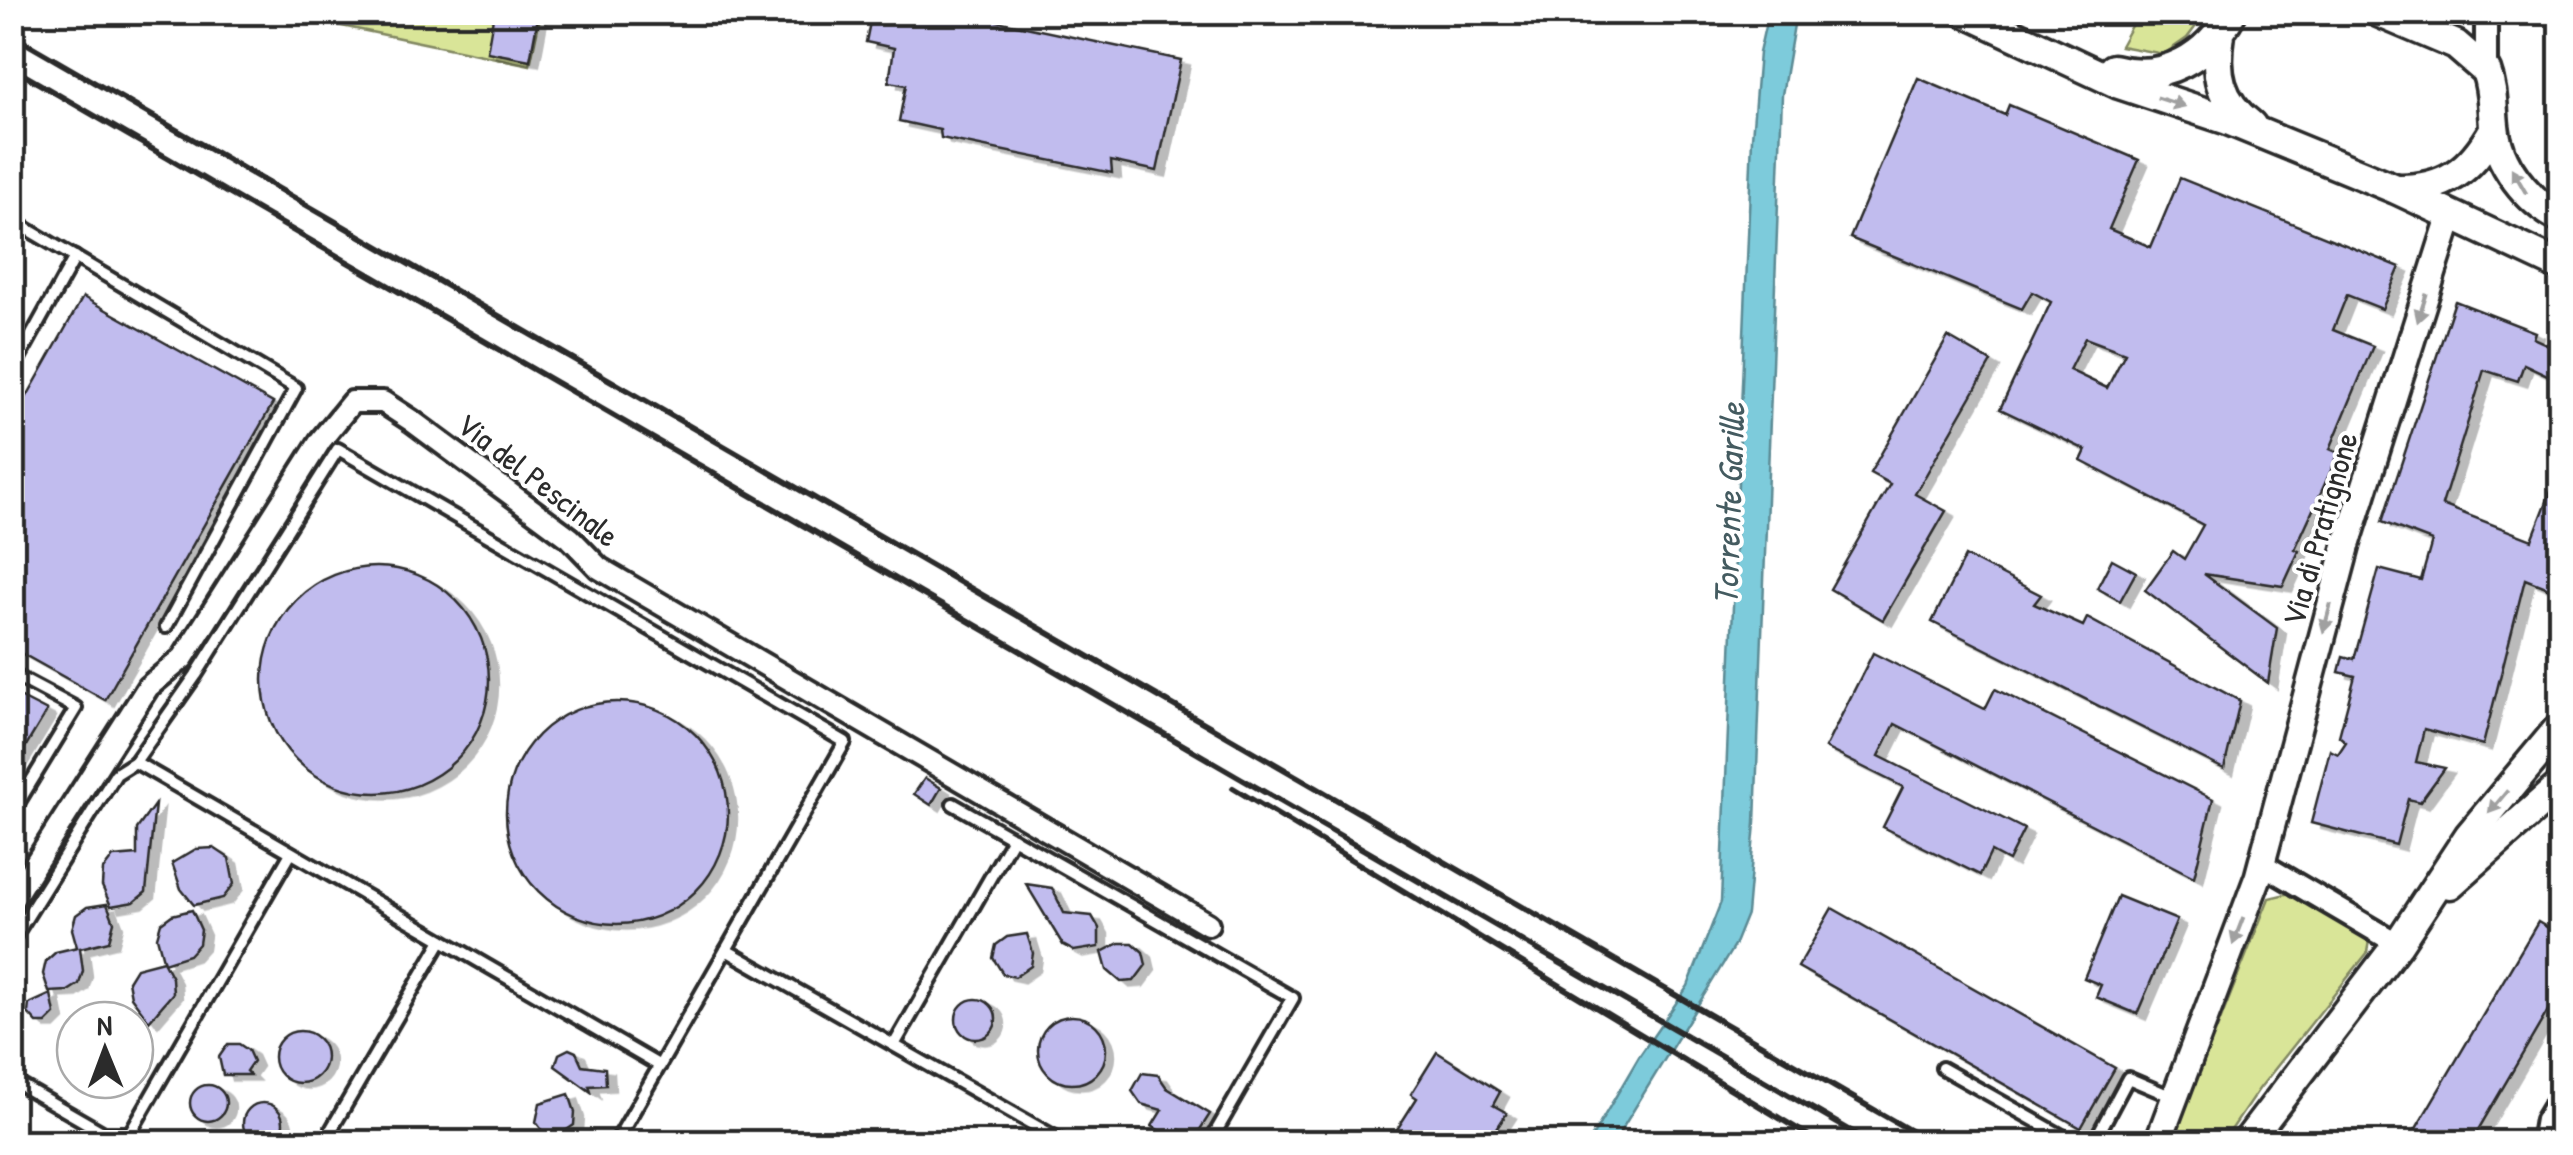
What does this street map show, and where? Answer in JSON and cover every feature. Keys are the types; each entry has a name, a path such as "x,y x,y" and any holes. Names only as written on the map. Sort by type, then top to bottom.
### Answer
{"main road":[{"path":"1965,12 2119,84 2260,133 2396,189 2560,266"},
{"path":"2391,17 2456,45 2486,71 2494,129 2522,189 2560,218"},
{"path":"2050,49 2136,74 2194,59 2226,23"},
{"path":"2226,23 2218,81 2228,103 2260,133"},
{"path":"2396,189 2432,187 2453,178 2470,167 2494,129"},
{"path":"2247,1142 2398,944 2469,836 2560,726"},
{"path":"2426,905 2560,786"}],"street":[{"path":"2391,17 2446,12"},
{"path":"2486,12 2486,71"},
{"name":"Via di Pratignone","path":"2158,1142 2262,864 2346,544 2451,215"},
{"name":"Via del Pescinale","path":"12,900 148,686 183,658 320,440 352,402 370,399 383,402 428,433 570,538 599,568 1208,924"},
{"path":"2262,864 2398,944"}],"lane":[{"path":"12,220 296,388 166,627"},
{"path":"12,371 75,257"},
{"path":"12,941 116,774 135,762 196,676 338,449 845,742 616,1142"},
{"path":"12,674 76,708 12,813"},
{"path":"135,762 660,1066"},
{"path":"952,804 1293,998 1210,1142"},
{"path":"894,1046 1012,838"},
{"path":"130,1133 292,852"},
{"path":"324,1142 442,940"},
{"path":"726,950 1064,1142"},
{"path":"1942,1068 2073,1142"},
{"path":"2094,1142 2128,1078 2176,1098"},
{"path":"12,1080 104,1133 130,1133 146,1142"},
{"path":"2537,1142 2542,1119 2560,1086"}],"green space":[{"path":"2138,12 2206,13 2187,38 2164,54 2120,46"},
{"path":"279,13 541,13 530,65"},
{"path":"2290,893 2365,934 2370,941 2368,952 2259,1089 2223,1142 2172,1142 2269,898"}],"water":[{"path":"1768,13 1796,13 1782,95 1755,823 1747,914 1734,946 1614,1142 1589,1142 1640,1055 1688,986 1721,902 1752,138 1759,53"}],"building":[{"path":"494,12 539,12 530,60 487,52"},
{"path":"872,12 955,12 1181,60 1157,171 1111,161 1112,173 941,138 940,130 899,121 906,85 889,82 894,48 866,42"},
{"path":"1918,78 2005,115 2009,105 2139,160 2109,229 2151,247 2180,178 2400,267 2382,309 2347,295 2333,330 2373,346 2330,449 2339,453 2295,549 2299,551 2283,586 2204,574 2277,628 2268,683 2145,590 2173,551 2184,559 2203,525 2081,461 2086,450 2000,409 2051,302 2032,292 2022,309 1850,238","holes":["2085,338 2125,353 2107,388 2069,370"]},
{"path":"83,297 273,403 105,700 12,648 12,423"},
{"path":"2455,301 2535,332 2533,338 2560,350 2560,381 2524,364 2518,381 2484,370 2442,505 2532,540 2560,468 2560,578 2555,591 2525,579 2483,745 2424,729 2416,762 2445,768 2420,802 2408,799 2396,845 2311,823 2330,750 2338,754 2346,742 2339,736 2355,676 2339,672 2343,656 2354,659 2379,569 2421,580 2432,541 2382,522"},
{"path":"1948,337 1991,362 1915,494 1946,511 1883,620 1830,589 1890,484 1870,473"},
{"path":"1965,556 2041,595 2034,604 2083,626 2087,618 2240,701 2224,769 1932,622"},
{"path":"2112,559 2136,572 2120,601 2097,588"},
{"path":"376,567 419,575 456,600 481,637 489,680 481,723 456,760 419,785 376,793 333,785 296,760 271,723 263,680 271,637 296,600 333,575"},
{"path":"1873,653 1985,709 1995,689 2213,799 2194,877 1895,724 1879,756 2024,829 2008,861 1991,852 1980,875 1883,827 1903,787 1825,748"},
{"path":"12,693 47,711 12,769"},
{"path":"617,702 659,711 695,735 719,771 728,813 719,855 695,891 659,915 617,924 575,915 539,891 515,855 506,813 515,771 539,735 575,711"},
{"path":"925,778 941,788 931,805 914,794"},
{"path":"155,804 146,892 134,902 111,906 102,886 103,870 113,857 137,855 137,829"},
{"path":"214,848 229,858 234,884 223,898 194,905 181,889 172,863 196,849"},
{"path":"1026,884 1052,888 1064,913 1092,916 1099,928 1099,947 1074,951 1063,945"},
{"path":"2118,896 2177,920 2137,1014 2096,997 2101,985 2084,978"},
{"path":"107,904 114,922 109,941 80,948 83,971 79,984 68,991 49,992 43,974 46,961 56,952 77,947 72,929 76,915 87,907"},
{"path":"1832,908 2115,1068 2081,1128 1798,967"},
{"path":"192,910 201,930 199,944 189,955 164,963 157,937 161,923 172,915"},
{"path":"2538,922 2560,935 2560,990 2471,1142 2408,1142"},
{"path":"1027,934 1033,953 1031,966 1015,977 1003,974 993,958 996,945 1007,937"},
{"path":"1119,943 1133,943 1143,952 1146,965 1134,981 1121,982 1107,970 1102,952"},
{"path":"163,961 172,978 173,993 155,1014 155,1000 131,997 128,981 136,968"},
{"path":"51,994 55,1014 46,1023 37,1023 28,1013 29,1004"},
{"path":"976,999 990,1005 996,1019 990,1033 976,1039 962,1033 956,1019 962,1005"},
{"path":"1072,1016 1096,1026 1106,1050 1096,1074 1072,1084 1048,1074 1038,1050 1048,1026"},
{"path":"300,1031 318,1039 326,1057 318,1075 300,1083 282,1075 274,1057 282,1039"},
{"path":"228,1044 239,1044 248,1050 253,1061 246,1071 250,1075 223,1075 219,1057"},
{"path":"569,1049 576,1052 582,1065 605,1068 606,1085 589,1086 591,1092 555,1066 559,1054"},
{"path":"1437,1052 1500,1092 1493,1105 1507,1113 1488,1142 1389,1142 1417,1098 1411,1094"},
{"path":"1142,1073 1158,1075 1167,1088 1210,1114 1194,1139 1180,1130 1174,1140 1152,1126 1162,1110 1141,1104 1132,1091"},
{"path":"208,1085 221,1090 226,1103 221,1116 208,1121 195,1116 190,1103 195,1090"},
{"path":"569,1094 575,1112 574,1125 558,1136 544,1133 536,1122 540,1103"},
{"path":"263,1103 277,1109 283,1123 277,1137 263,1143 249,1137 243,1123 249,1109"}],"railway":[{"path":"12,35 1930,1142"},
{"path":"12,68 1870,1142"},
{"path":"1233,788 1819,1142"}],"water label":[{"name":"Torrente Garille","path":"1729,504"}]}
